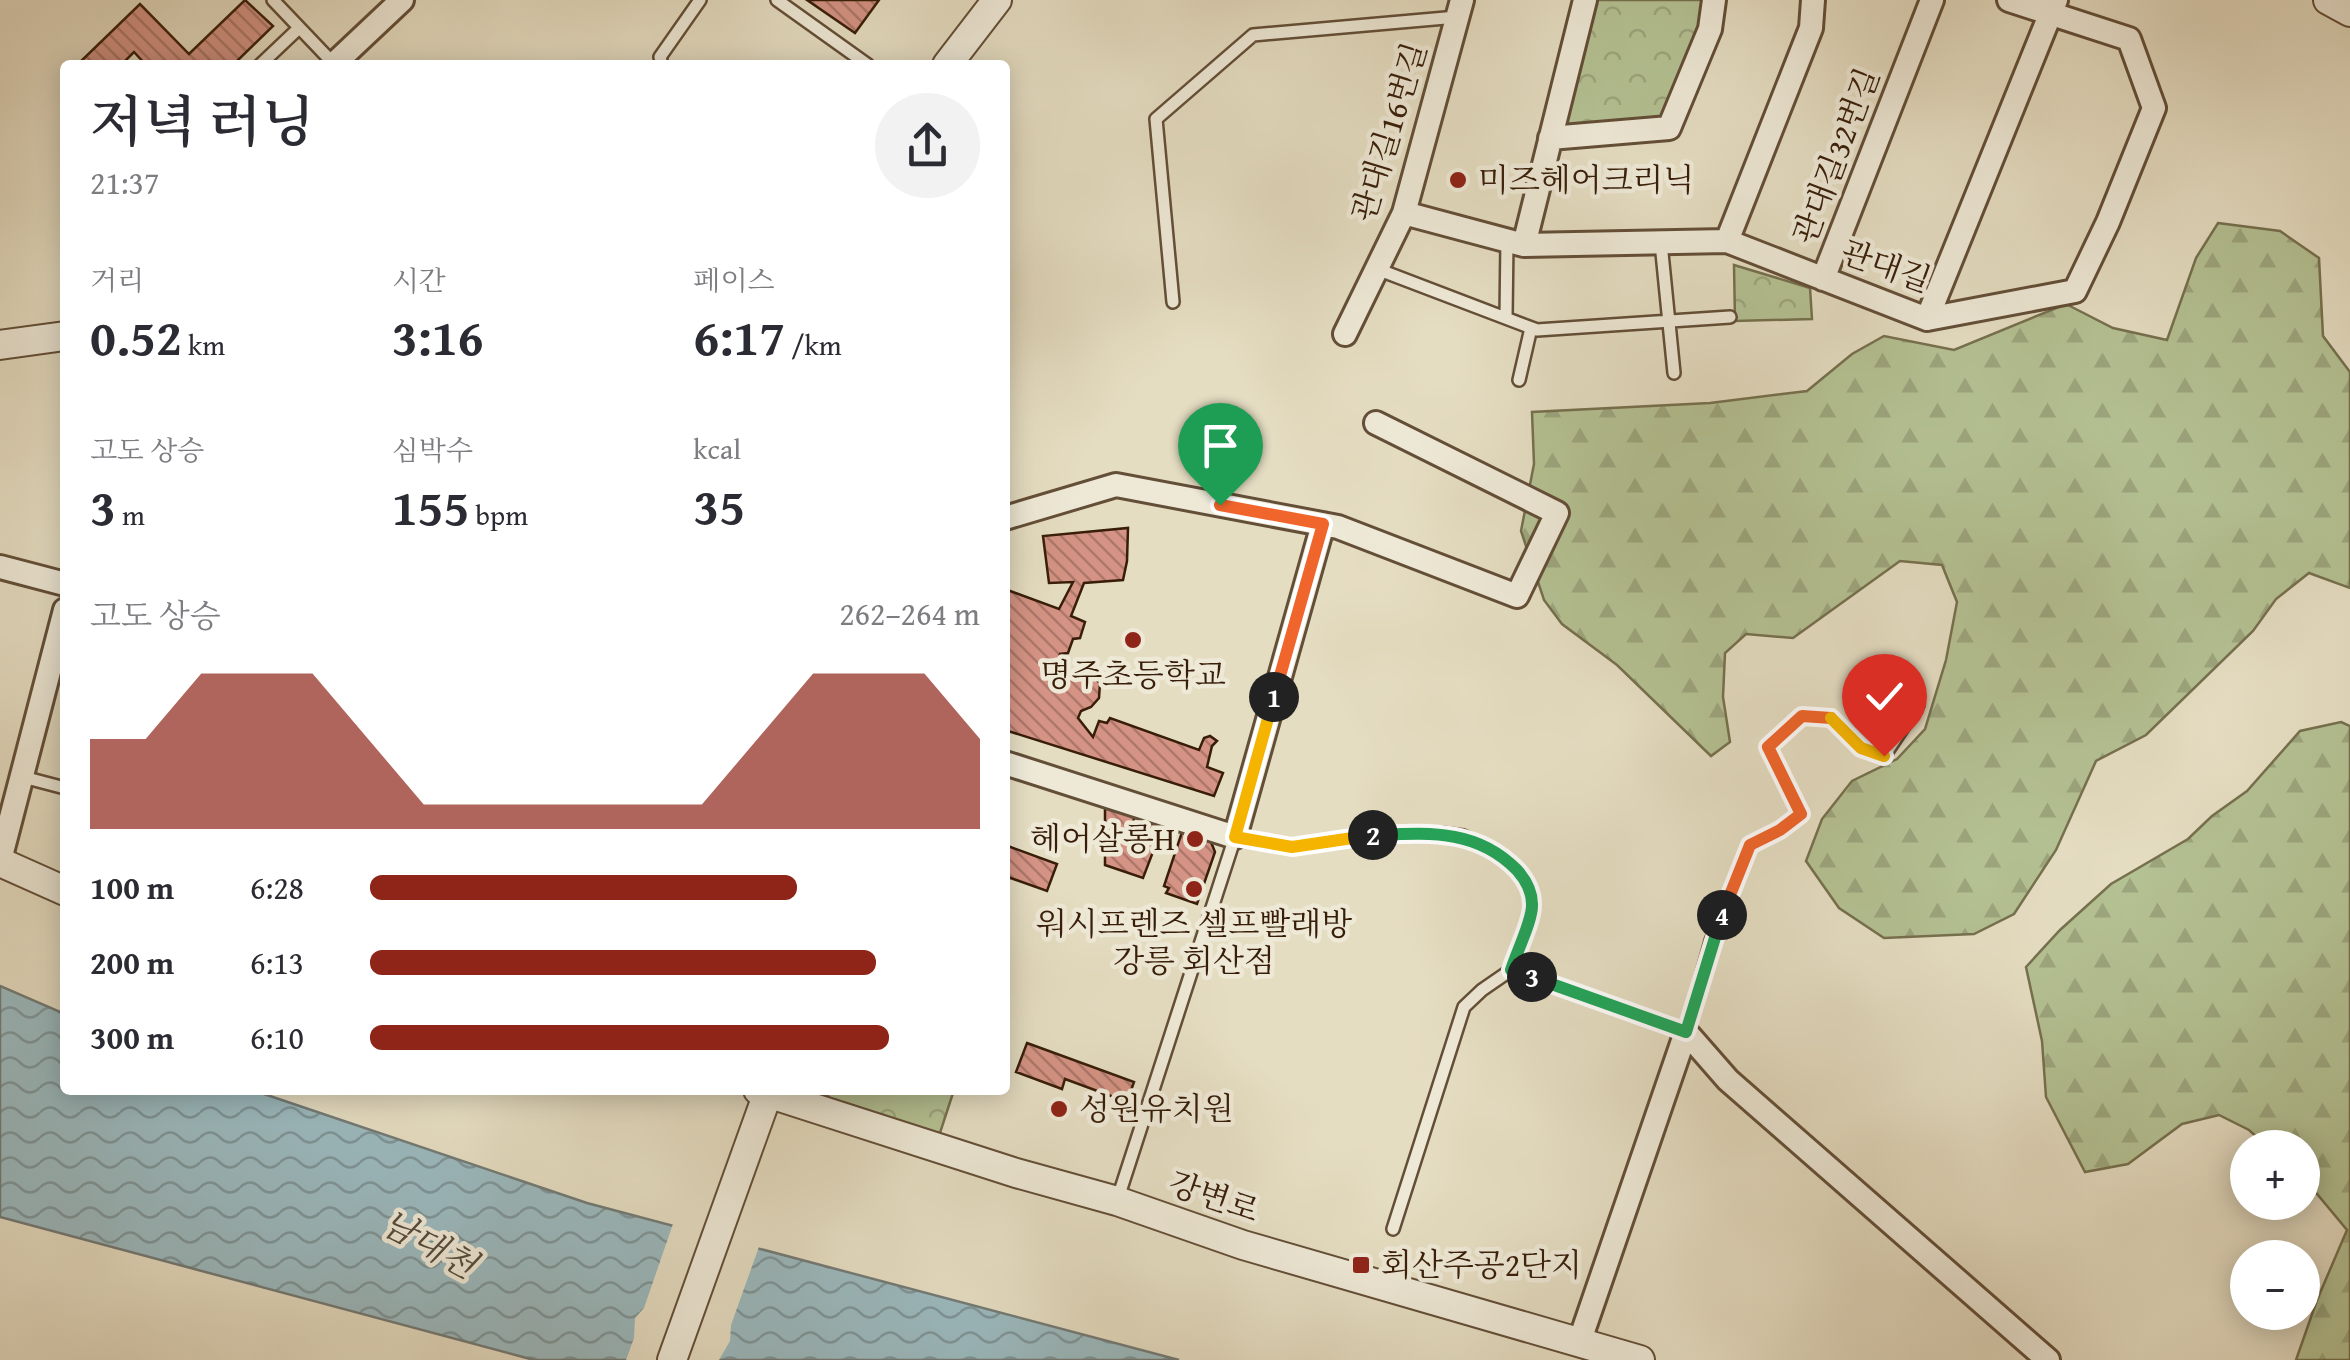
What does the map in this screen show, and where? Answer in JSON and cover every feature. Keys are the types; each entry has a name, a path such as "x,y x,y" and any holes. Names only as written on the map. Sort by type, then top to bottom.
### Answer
{"street":[{"path":"337,60 402,0"},
{"path":"952,60 996,0"},
{"path":"1515,243 1550,138 1585,0"},
{"path":"1550,138 1669,128 1710,29 1714,0"},
{"path":"1727,242 1811,28 1813,0"},
{"name":"관대길32번길","path":"1823,279 1932,0"},
{"name":"관대길","path":"1404,213 1515,243 1727,242 1927,319 2074,291 2154,108 2130,39 2054,8 2009,0"},
{"path":"2328,0 2350,12"},
{"path":"1927,319 2054,8"},
{"name":"관대길16번길","path":"1346,334 1404,213 1459,9"},
{"path":"0,344 60,334"},
{"path":"1010,517 1116,485 1323,524 1517,596 1558,514 1376,423"},
{"path":"1010,765 1235,837 1323,524"},
{"path":"0,567 60,583"},
{"path":"60,630 0,861 60,890"},
{"path":"1579,1343 1686,1032 1728,1080 2048,1360"},
{"name":"강변로","path":"672,1360 764,1095"},
{"name":"강변로","path":"777,1095 1016,1174 1117,1200 1243,1245 1640,1360"}],"lane":[{"path":"273,0 329,60"},
{"path":"661,60 700,0"},
{"path":"777,0 861,60"},
{"path":"1174,302 1156,118 1252,35 1459,9"},
{"path":"265,60 299,28"},
{"path":"1506,318 1515,243"},
{"path":"1660,243 1674,373"},
{"path":"1376,269 1537,330 1730,317"},
{"path":"1519,380 1531,328"},
{"path":"1511,970 1686,1032 1712,941 1750,845 1801,814 1768,747 1802,716 1833,718 1861,748 1884,756 1918,705"},
{"path":"23,776 60,787"},
{"path":"1117,1200 1235,837 1292,847 1359,836 1441,832 1463,836 1502,855 1526,880 1533,905 1511,970 1464,1007 1394,1228"}],"green space":[{"path":"1585,0 1714,0 1669,128 1550,138"},
{"path":"2218,223 2280,231 2319,258 2323,336 2350,372 2350,588 2309,573 2276,599 2253,631 2146,735 2096,761 2056,850 2014,914 1974,934 1884,938 1839,908 1806,861 1822,819 1852,781 1897,759 1925,729 1946,660 1957,602 1942,565 1900,561 1793,638 1746,634 1725,653 1723,697 1730,742 1711,756 1617,665 1562,624 1544,600 1521,531 1534,464 1532,412 1710,403 1807,391 1852,354 1884,336 1954,350 2066,304 2113,328 2167,340 2196,258"},
{"path":"1734,265 1810,288 1812,319 1735,321"},
{"path":"2341,722 2350,726 2350,1360 2296,1360 2306,1330 2320,1330 2320,1293 2347,1230 2320,1197 2320,1130 2249,1130 2219,1115 2182,1124 2128,1164 2085,1172 2046,1097 2042,1041 2026,967 2111,884 2188,839 2247,791 2300,731"},
{"path":"827,1095 952,1095 939,1136 834,1103"}],"water":[{"name":"남대천","path":"0,986 60,1012 60,1095 267,1095 587,1203 1179,1360 534,1360 0,1217"}],"pier":[{"path":"674,1221 760,1244 731,1325 730,1341 719,1360 626,1360 634,1338 635,1318 644,1308"}],"building":[{"path":"245,0 273,26 238,60 141,60 134,52 126,60 82,60 140,4 189,54"},
{"path":"807,0 879,0 855,33"},
{"path":"1128,528 1123,580 1084,583 1071,616 1085,622 1080,638 1073,639 1068,653 1060,654 1055,676 1059,679 1085,670 1100,683 1099,698 1078,718 1093,737 1099,721 1107,723 1110,718 1199,750 1204,738 1210,736 1217,741 1207,767 1223,773 1214,796 1010,732 1010,591 1059,609 1073,582 1049,583 1043,536"},
{"path":"1105,809 1138,809 1127,837 1143,843 1152,820 1161,831 1143,878 1105,865"},
{"path":"1182,832 1211,842 1215,852 1197,904 1166,893 1169,888 1164,886"},
{"path":"1010,847 1057,864 1047,891 1010,878"},
{"path":"1027,1043 1134,1082 1127,1102 1065,1079 1062,1089 1016,1072"}],"place":[{"name":"미즈헤어크리닉","path":"1458,180"},
{"name":"명주초등학교","path":"1133,640"},
{"name":"헤어살롱H","path":"1195,839"},
{"name":"워시프렌즈 셀프빨래방 강릉 회산점","path":"1194,889"},
{"name":"성원유치원","path":"1059,1109"},
{"name":"회산주공2단지","path":"1361,1265"}],"route":[{"path":"1220,505 1323,524 1235,837 1292,847 1359,836 1441,832 1463,836 1502,855 1526,880 1533,905 1511,970 1686,1032 1712,941 1750,845 1801,814 1768,747 1802,716 1833,718 1861,748 1884,756"}]}
